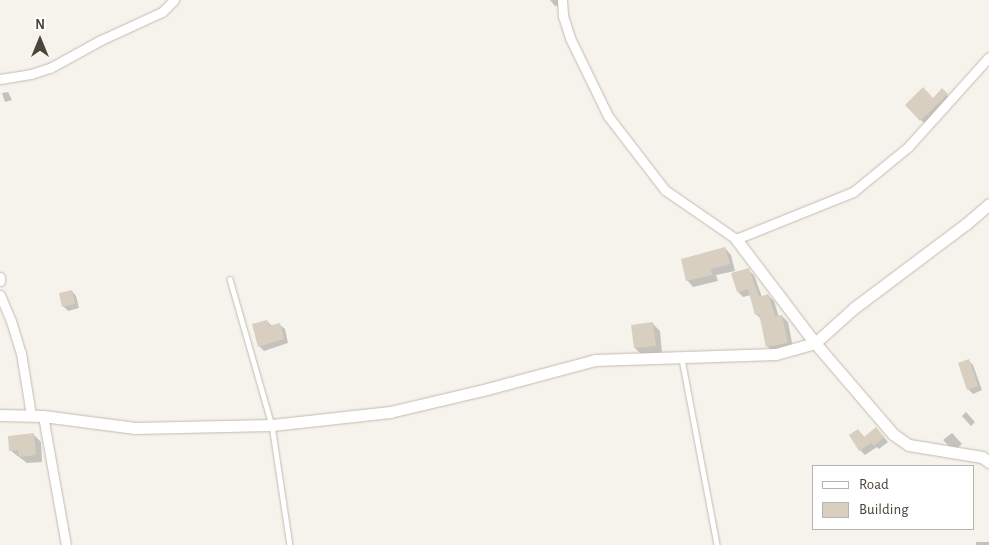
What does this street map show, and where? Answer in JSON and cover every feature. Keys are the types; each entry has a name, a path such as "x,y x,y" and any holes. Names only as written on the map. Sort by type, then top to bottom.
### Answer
{"street":[{"path":"0,79 31,74 50,68 101,40 162,12 174,0"},
{"path":"562,0 562,16 570,38 608,116 665,190 736,239 816,343 893,434 909,445 982,457 989,462"},
{"path":"736,239 853,192 908,147 989,57"},
{"path":"0,415 43,416 135,428 272,424 390,412 487,389 595,360 681,355 776,354 816,343 854,308 966,224 989,204"},
{"path":"0,295 21,353 30,415"},
{"path":"43,416 66,545"}],"lane":[{"path":"230,279 272,424 290,545"},
{"path":"681,355 717,545"}],"building":[{"path":"923,87 933,98 942,88 948,94 920,121 905,105"},
{"path":"725,247 730,264 711,269 712,275 686,281 681,259"},
{"path":"749,268 759,297 768,294 775,316 782,315 788,343 766,347 759,314 755,315 748,289 737,292 731,273"},
{"path":"72,290 75,304 62,307 59,293"},
{"path":"267,320 269,326 280,323 284,339 258,347 252,324"},
{"path":"653,322 656,346 634,348 631,325"},
{"path":"969,359 978,386 967,390 958,363"},
{"path":"876,427 884,437 874,446 871,443 859,451 849,435 858,429 864,437"},
{"path":"34,433 36,455 19,457 18,450 9,451 8,436"}]}
